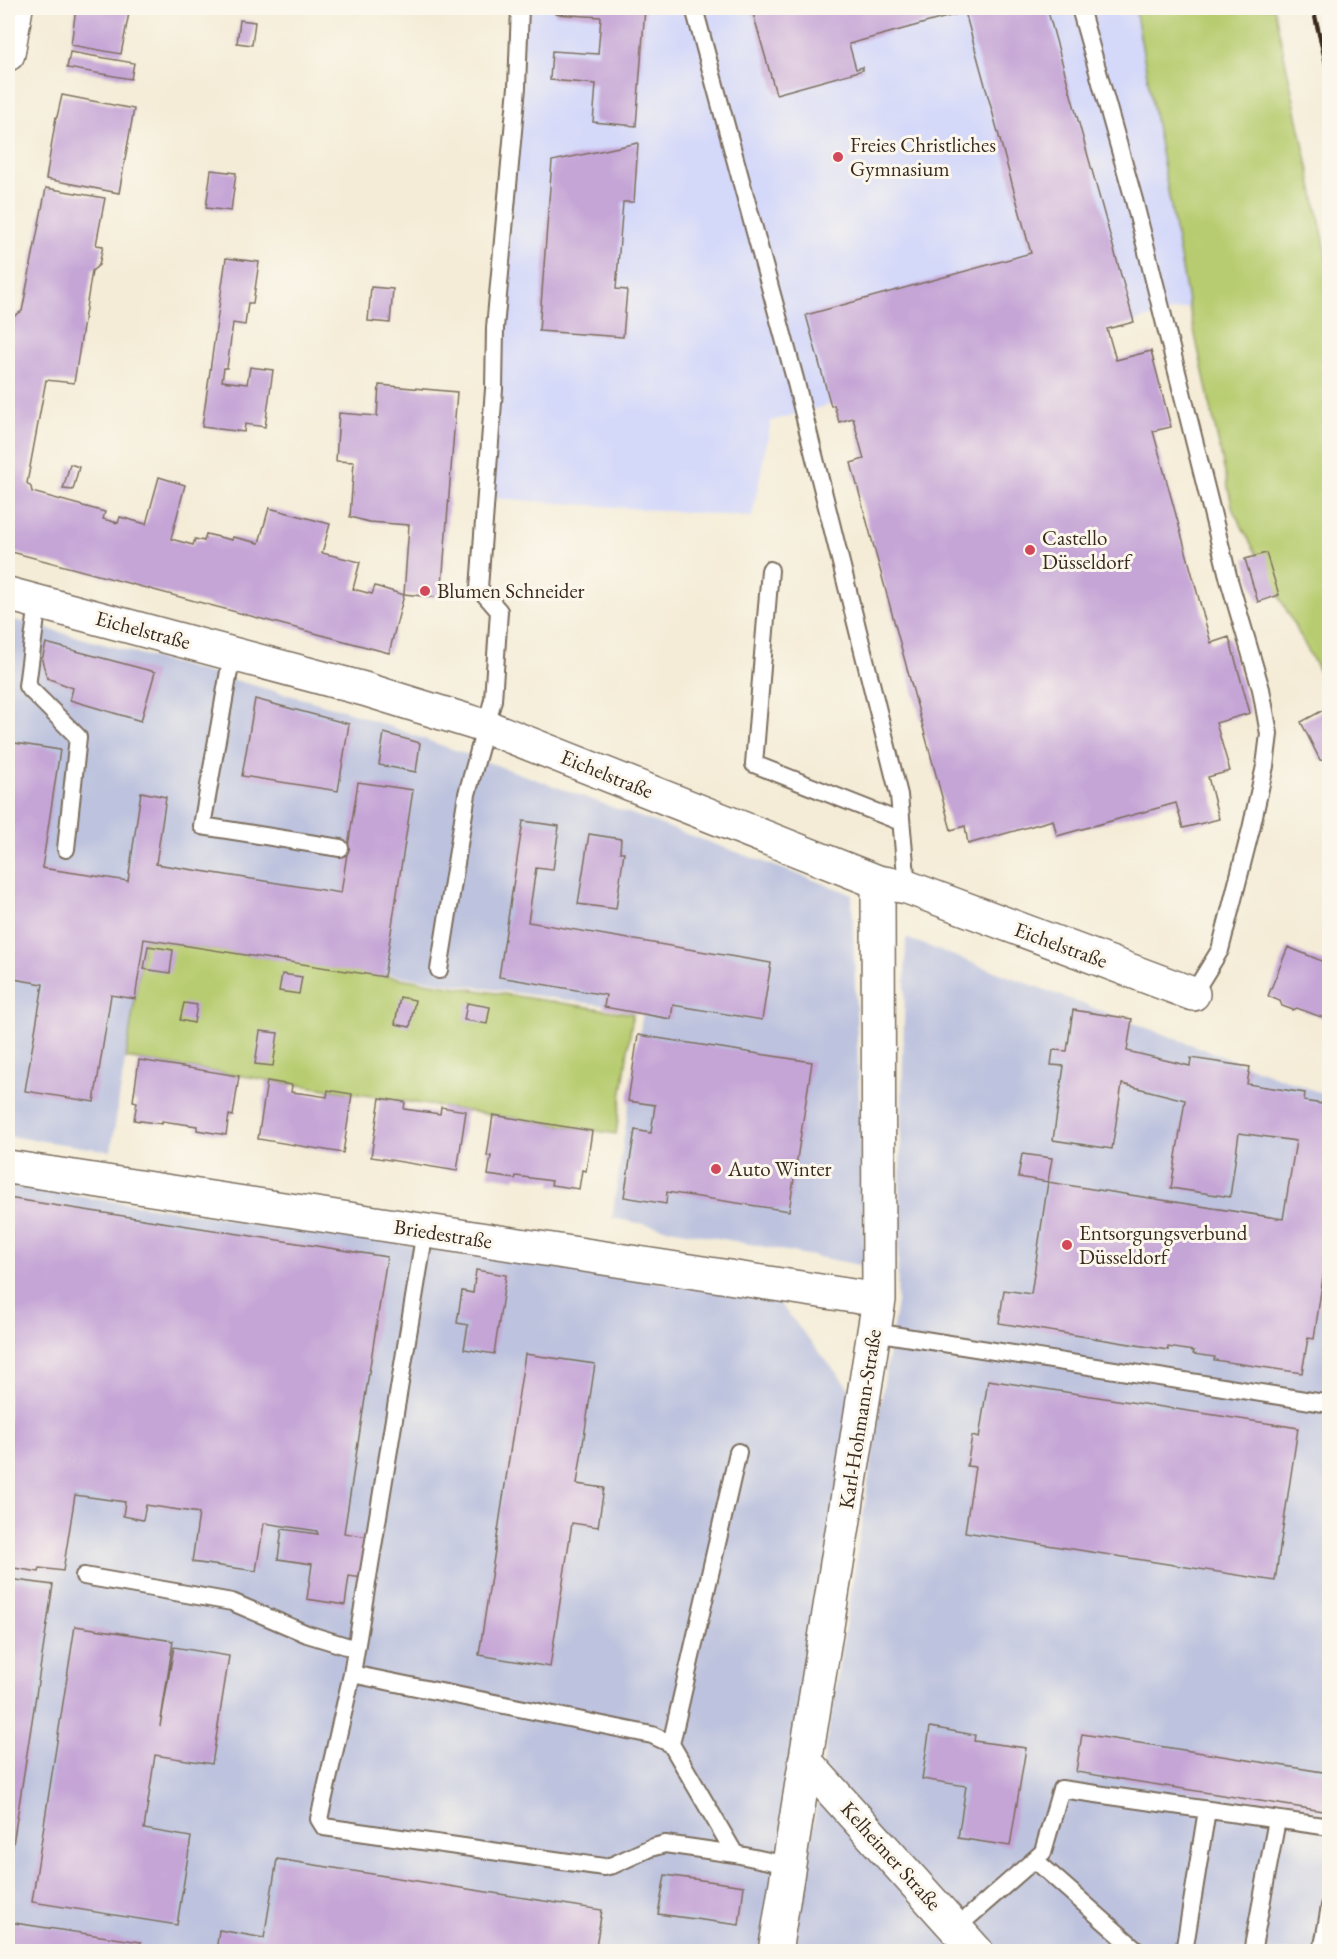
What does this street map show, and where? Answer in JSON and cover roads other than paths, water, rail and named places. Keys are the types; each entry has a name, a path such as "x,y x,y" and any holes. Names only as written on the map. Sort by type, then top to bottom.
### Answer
{"street":[{"path":"8,54 16,8"},
{"name":"Eichelstraße","path":"15,597 364,689 487,727 892,885 1193,994"},
{"name":"Karl-Hohmann-Straße","path":"775,1952 877,1316 892,885"},
{"name":"Briedestraße","path":"8,1167 424,1231 877,1316"},
{"name":"Kelheimer Straße","path":"805,1761 966,1940"}],"lane":[{"path":"439,970 467,794 494,699 499,611 479,588 494,389 495,328 517,87 520,8"},
{"path":"694,8 795,380 899,795 901,822 892,885"},
{"path":"1080,8 1137,211 1229,580 1261,689 1269,734 1265,766 1251,830 1220,950 1193,994"},
{"path":"770,570 754,764 901,822"},
{"path":"15,597 27,686 78,737 66,849"},
{"path":"232,654 202,826 340,848"},
{"path":"424,1231 352,1674 319,1819 324,1827 604,1866 613,1865 650,1848 665,1844 735,1854 788,1865"},
{"path":"877,1316 1329,1404"},
{"path":"671,1744 738,1452"},
{"path":"84,1576 232,1602 308,1634 356,1649"},
{"path":"352,1674 652,1735 671,1744 735,1854"},
{"path":"966,1940 1043,1852 1061,1789 1329,1827"},
{"path":"1184,1952 1208,1810"},
{"path":"1252,1952 1277,1820"},
{"path":"1035,1860 1139,1952"},
{"path":"1322,1952 1329,1906"}],"railway":[{"path":"1313,8 1330,80"}],"place":[{"name":"Freies Christliches Gymnasium","path":"838,157"},
{"name":"Castello Düsseldorf","path":"1030,550"},
{"name":"Blumen Schneider","path":"425,591"},
{"name":"Auto Winter","path":"716,1169"},
{"name":"Entsorgungsverbund Düsseldorf","path":"1067,1245"}]}
